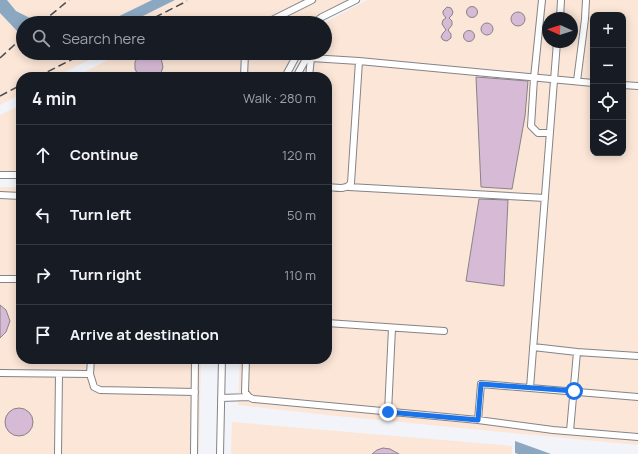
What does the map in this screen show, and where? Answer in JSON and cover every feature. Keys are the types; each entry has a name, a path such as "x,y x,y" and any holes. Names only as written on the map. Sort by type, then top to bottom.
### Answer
{"street":[{"path":"280,16 312,0"},
{"path":"324,16 356,0"},
{"path":"542,0 531,126 538,133 550,133"},
{"path":"561,12 562,0"},
{"path":"577,81 586,0"},
{"path":"530,388 556,48"},
{"path":"332,59 590,83"},
{"path":"244,72 245,60"},
{"path":"288,72 294,60"},
{"path":"299,72 305,60"},
{"path":"310,72 311,60"},
{"path":"349,186 351,183 359,61"},
{"path":"626,85 638,86"},
{"path":"0,175 16,175"},
{"path":"332,187 346,188 349,186 545,198"},
{"path":"0,195 16,196"},
{"path":"0,279 16,279"},
{"path":"332,323 444,331"},
{"path":"388,412 392,328"},
{"path":"533,347 577,352 638,356"},
{"path":"570,431 577,352"},
{"path":"91,364 90,374 94,387 100,390 195,392"},
{"path":"194,454 195,364"},
{"path":"220,454 222,364"},
{"path":"246,364 245,392 253,399 478,420 570,431 638,437"},
{"path":"0,373 90,374"},
{"path":"58,454 59,374"},
{"path":"478,420 481,384 638,397"},
{"path":"221,398 250,397"}],"shaded area":[{"path":"7,0 152,0 119,16 26,16 16,11"},
{"path":"175,0 348,0 320,16 143,16"},
{"path":"367,0 638,0 638,445 238,405 240,364 332,364 332,72 294,72 300,60 332,60 332,19"},
{"path":"0,13 16,30 16,60 89,60 65,72 16,72 16,97 0,105"},
{"path":"108,60 291,60 285,72 85,72"},
{"path":"16,107 16,172 0,171 0,115"},
{"path":"0,187 16,187 16,364 201,364 199,454 0,454"},
{"path":"232,422 512,446 512,454 231,454"}],"water":[{"path":"0,0 7,0 16,11 26,16 16,16 16,30 0,13"},
{"path":"152,0 175,0 143,16 119,16"},
{"path":"515,441 551,454 515,453"}],"building":[{"path":"447,7 451,8 453,12 449,18 452,21 452,25 448,30 451,34 451,38 447,41 443,40 441,37 446,30 442,24 443,20 446,18 443,11"},
{"path":"470,7 474,7 476,8 476,16 470,17 467,14 467,10"},
{"path":"515,12 521,12 525,16 525,22 521,26 515,26 511,22 511,16"},
{"path":"489,23 492,24 492,34 485,35 482,34 481,27 482,24"},
{"path":"467,31 471,31 473,32 473,40 467,41 464,38 464,34"},
{"path":"136,60 161,60 163,67 161,72 136,72"},
{"path":"476,77 528,81 525,116 512,189 481,187"},
{"path":"479,199 508,200 504,286 466,281"},
{"path":"0,305 6,310 10,321 6,332 0,338"},
{"path":"19,408 29,412 33,422 29,432 19,436 9,432 5,422 9,412"},
{"path":"383,448 390,449 399,454 372,454"}],"railway":[{"path":"50,16 69,0"},
{"path":"158,16 187,1"},
{"path":"0,58 16,43"},
{"path":"47,72 71,60"},
{"path":"0,96 16,88"}],"route":[{"path":"388,412 478,420 481,384 574,391"}]}
